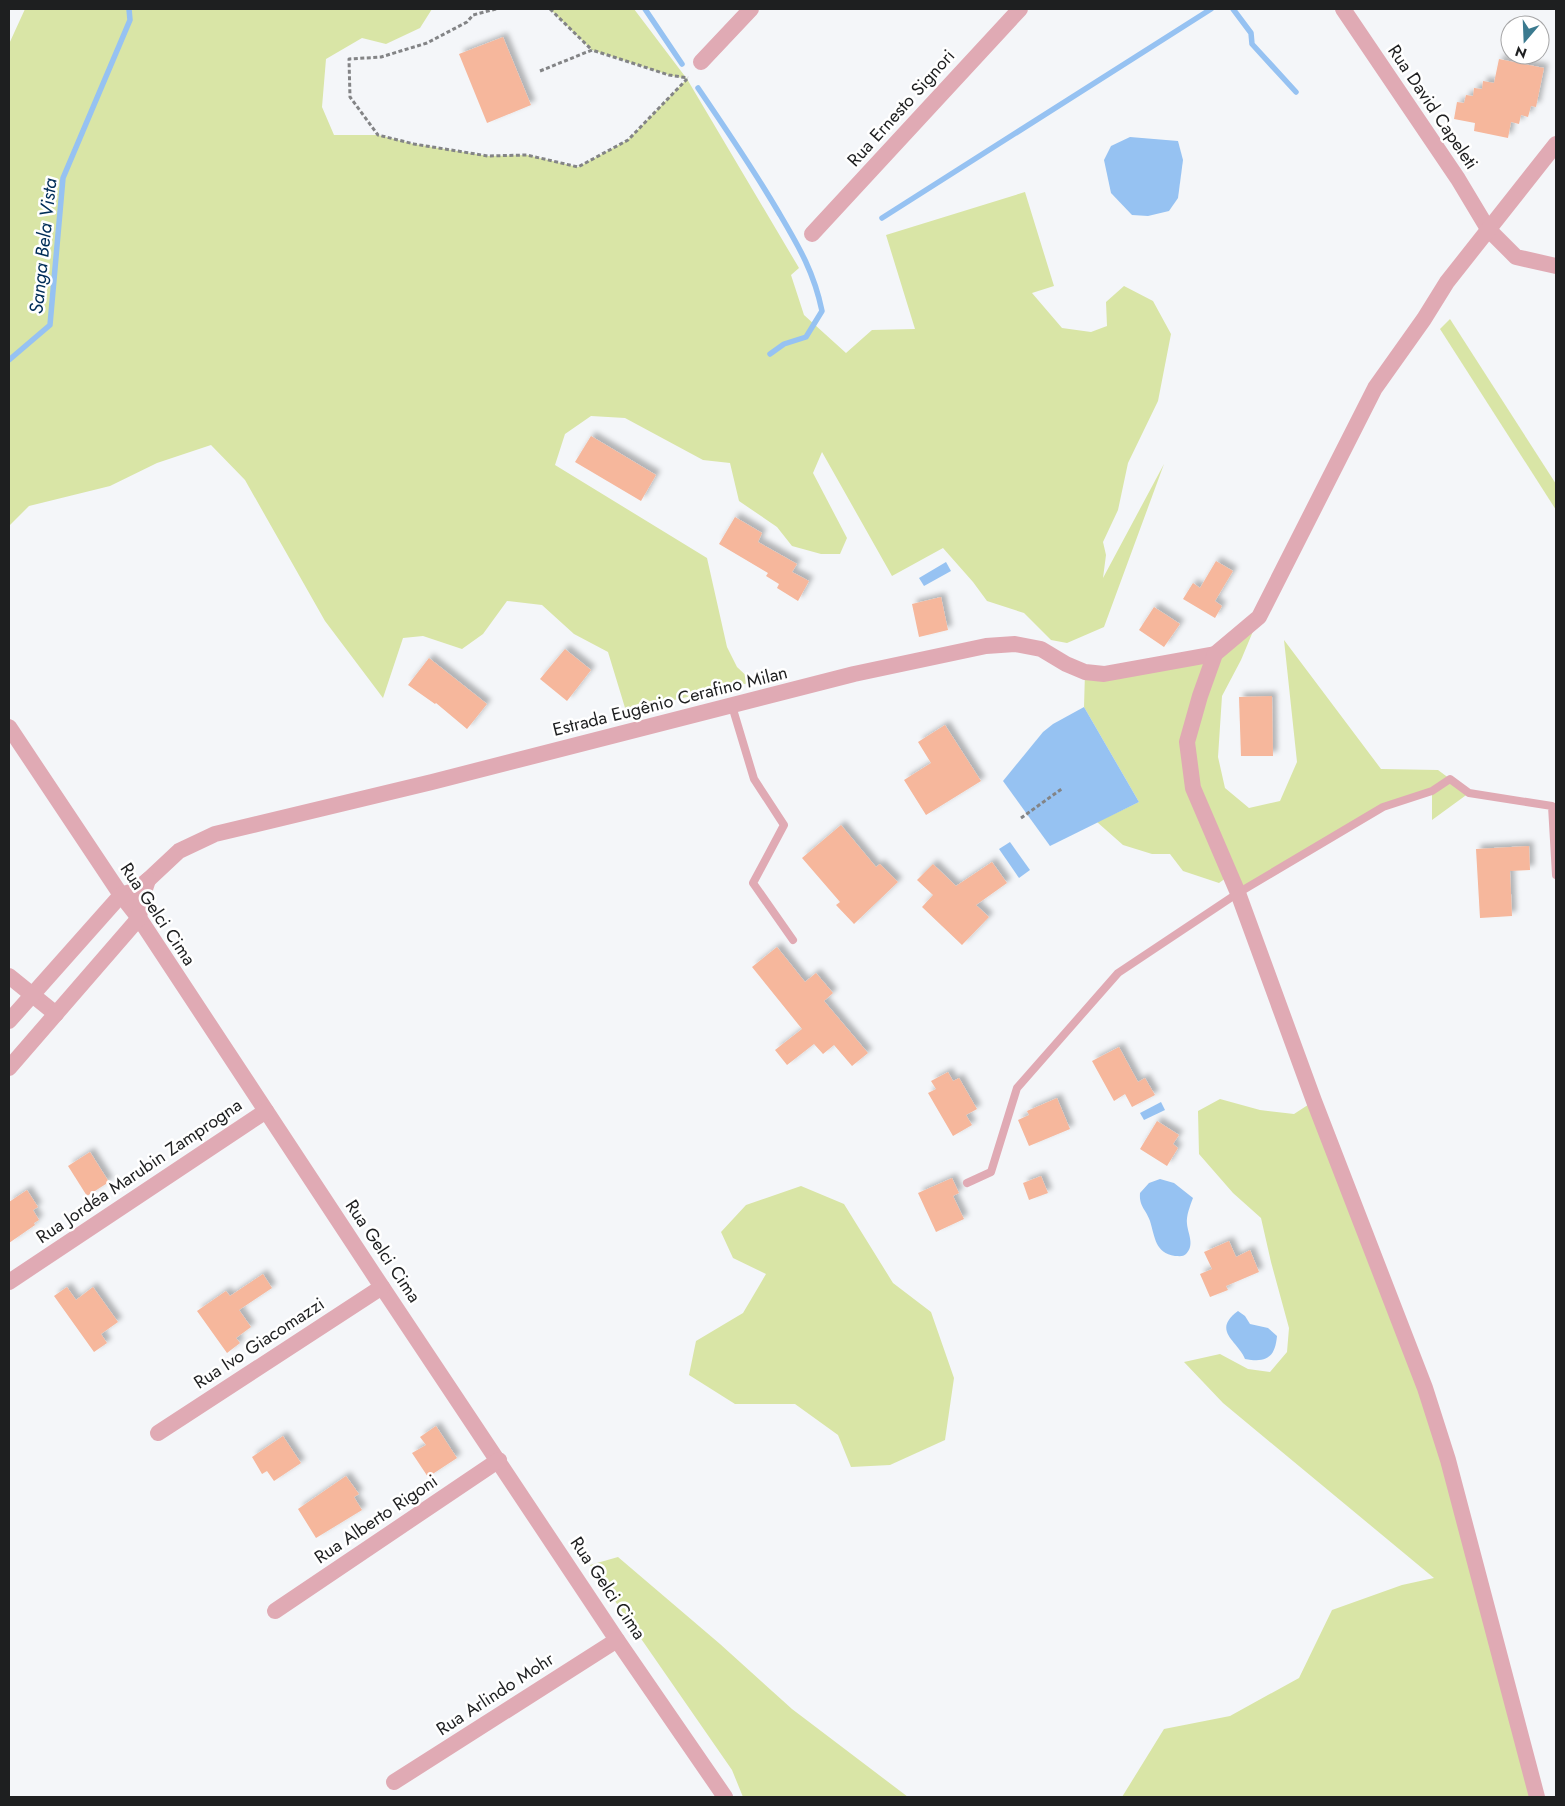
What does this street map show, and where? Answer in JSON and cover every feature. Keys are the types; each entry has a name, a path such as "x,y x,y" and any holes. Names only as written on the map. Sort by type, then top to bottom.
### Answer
{"street":[{"path":"700,62 751,9"},
{"name":"Rua Ernesto Signori","path":"812,234 1020,9"},
{"name":"Rua David Capeleti","path":"1343,9 1458,179 1488,229 1516,257 1556,266"},
{"path":"1537,1797 1448,1460 1425,1388 1314,1101 1238,893 1193,788 1187,742 1200,696 1215,654 1259,618 1374,388 1424,319 1447,282 1556,144"},
{"name":"Estrada Eugênio Cerafino Milan","path":"9,1021 121,896 134,891 179,851 215,834 441,780 854,674 986,646 1016,644 1041,649 1066,664 1085,672 1104,674 1215,654"},
{"name":"Rua Gelci Cima","path":"9,727 121,896 139,918 617,1640 725,1797"},
{"path":"9,1068 139,918 142,898 148,880"},
{"path":"9,976 56,1014"},
{"name":"Rua Jordéa Marubin Zamprogna","path":"9,1282 266,1111"},
{"name":"Rua Ivo Giacomazzi","path":"158,1433 382,1287"},
{"name":"Rua Alberto Rigoni","path":"276,1611 499,1460"},
{"name":"Rua Arlindo Mohr","path":"394,1782 617,1640"}],"lane":[{"path":"732,706 754,779 784,825 753,883 793,940"},
{"path":"967,1183 991,1172 1017,1088 1118,973 1238,893 1383,807 1432,791 1450,779 1469,793 1552,806 1556,875"}],"path":[{"path":"496,9 473,14 467,22 427,44 381,57 349,59 350,98 378,135 414,144 488,156 527,155 578,167 628,140 687,79 700,62"},
{"path":"550,9 592,50 687,79"},
{"path":"540,71 592,50"},
{"path":"1021,818 1064,788"}],"green space":[{"path":"25,9 432,9 420,28 386,44 362,38 326,59 322,107 334,135 378,135 414,144 488,156 527,155 578,167 628,140 687,79 799,268 791,275 804,315 846,353 872,330 915,329 886,235 1025,192 1054,286 1032,293 1062,328 1091,332 1107,326 1106,302 1124,286 1153,301 1171,334 1158,401 1128,463 1118,510 1103,542 1106,555 1103,578 1164,464 1104,627 1067,643 1051,640 1024,613 987,601 943,548 892,576 822,452 813,473 847,538 840,554 821,554 792,546 777,527 739,501 730,463 703,460 625,418 591,416 565,434 555,465 707,558 727,647 737,667 753,682 626,711 608,652 574,634 542,605 507,601 483,634 462,649 423,636 403,638 383,698 325,621 245,480 211,445 157,463 110,486 29,506 9,526 9,44"},
{"path":"550,9 634,9 687,79 592,50"},
{"path":"1450,319 1556,484 1556,510 1440,329"},
{"path":"1259,617 1241,660 1222,696 1218,757 1225,788 1249,808 1280,801 1297,762 1284,640 1381,769 1438,770 1469,793 1432,820 1432,791 1383,807 1238,893 1230,875 1219,883 1183,871 1170,854 1152,854 1123,845 1097,822 1139,802 1084,707 1085,672 1215,654"},
{"path":"1220,1099 1260,1110 1294,1114 1314,1101 1425,1388 1537,1797 1122,1797 1164,1729 1230,1716 1299,1678 1332,1610 1402,1585 1434,1578 1223,1403 1184,1362 1220,1354 1248,1369 1270,1372 1287,1352 1289,1328 1261,1218 1233,1193 1199,1154 1198,1111"},
{"path":"801,1186 844,1204 893,1283 931,1312 954,1378 945,1440 890,1465 851,1467 838,1435 795,1404 735,1404 689,1375 696,1341 743,1313 766,1274 733,1258 721,1232 746,1205"},
{"path":"618,1557 720,1644 792,1709 908,1797 743,1797 732,1770 590,1565"}],"water":[{"path":"1130,137 1178,141 1183,160 1178,198 1169,211 1148,216 1132,215 1111,193 1104,160 1111,146"},
{"path":"946,562 951,571 924,586 919,578"},
{"path":"1084,707 1139,802 1050,846 1003,781 1043,732 1053,724"},
{"path":"1010,842 1030,870 1019,878 999,849"},
{"path":"1161,1102 1165,1110 1144,1120 1140,1113"},
{"path":"1160,1179 1174,1183 1193,1198 1188,1211 1187,1221 1190,1247 1184,1256 1175,1256 1163,1252 1157,1243 1141,1202 1140,1193 1149,1183"},
{"path":"1238,1311 1245,1316 1250,1324 1268,1328 1277,1336 1272,1354 1268,1357 1259,1360 1245,1359 1229,1336 1227,1324 1230,1318"}],"building":[{"path":"503,37 531,105 487,123 459,54"},
{"path":"1499,59 1500,65 1529,65 1544,68 1536,107 1531,106 1528,117 1521,115 1519,124 1511,122 1508,138 1474,131 1475,123 1454,119 1457,102 1464,103 1466,95 1473,96 1474,88 1482,89 1483,81 1494,83"},
{"path":"591,436 656,475 641,501 575,462"},
{"path":"735,517 762,533 758,542 797,564 792,572 809,581 798,601 777,588 779,584 766,576 768,573 719,544"},
{"path":"1216,561 1233,571 1215,601 1222,606 1215,618 1183,599 1193,583 1200,588"},
{"path":"941,597 948,630 919,637 912,604"},
{"path":"1154,607 1180,624 1164,647 1139,630"},
{"path":"565,649 591,670 567,701 540,679"},
{"path":"429,658 487,704 467,729 436,703 408,685"},
{"path":"1272,696 1273,756 1241,756 1239,697"},
{"path":"945,725 981,781 926,815 904,780 931,763 918,742"},
{"path":"841,825 876,867 880,864 898,882 854,924 836,905 840,902 802,858"},
{"path":"1529,846 1530,870 1510,871 1512,916 1480,918 1476,849"},
{"path":"992,862 1007,883 976,905 989,917 962,945 922,907 933,895 917,880 933,864 956,886"},
{"path":"777,947 805,982 816,973 833,993 824,1001 868,1053 852,1066 834,1045 823,1054 814,1044 787,1065 775,1050 802,1029 752,967"},
{"path":"1119,1047 1138,1082 1145,1078 1155,1095 1132,1107 1125,1094 1114,1101 1092,1061"},
{"path":"948,1072 953,1081 959,1078 977,1109 966,1115 972,1125 953,1136 928,1093 936,1089 931,1081"},
{"path":"1057,1098 1070,1129 1029,1146 1018,1120 1029,1115 1027,1111"},
{"path":"1157,1121 1179,1135 1173,1144 1178,1148 1167,1166 1140,1149"},
{"path":"90,1152 109,1182 87,1196 68,1166"},
{"path":"1041,1176 1048,1193 1029,1200 1023,1183"},
{"path":"952,1178 959,1193 953,1196 964,1219 936,1232 918,1193"},
{"path":"27,1190 38,1207 33,1210 39,1220 34,1223 35,1225 9,1243 9,1202"},
{"path":"1229,1241 1236,1257 1250,1250 1259,1272 1226,1286 1228,1290 1210,1297 1200,1274 1212,1269 1204,1252"},
{"path":"263,1274 272,1288 239,1310 251,1327 236,1338 240,1343 227,1353 197,1311 226,1291 230,1296"},
{"path":"67,1287 76,1300 93,1287 118,1322 101,1334 107,1343 94,1352 54,1296"},
{"path":"436,1426 457,1458 428,1477 412,1453 426,1445 420,1437"},
{"path":"283,1436 301,1463 274,1481 267,1471 262,1474 252,1457"},
{"path":"346,1476 359,1494 354,1497 362,1510 316,1538 298,1509"}],"waterway":[{"name":"Sanga Bela Vista","path":"9,360 50,325 63,178 130,20 129,9"},
{"path":"645,9 682,64"},
{"path":"882,218 1211,9"},
{"path":"1233,9 1251,33 1252,44 1296,92"},
{"path":"698,88 750,165 786,225 805,260 819,297 822,311 806,337 784,344 770,354"}]}
